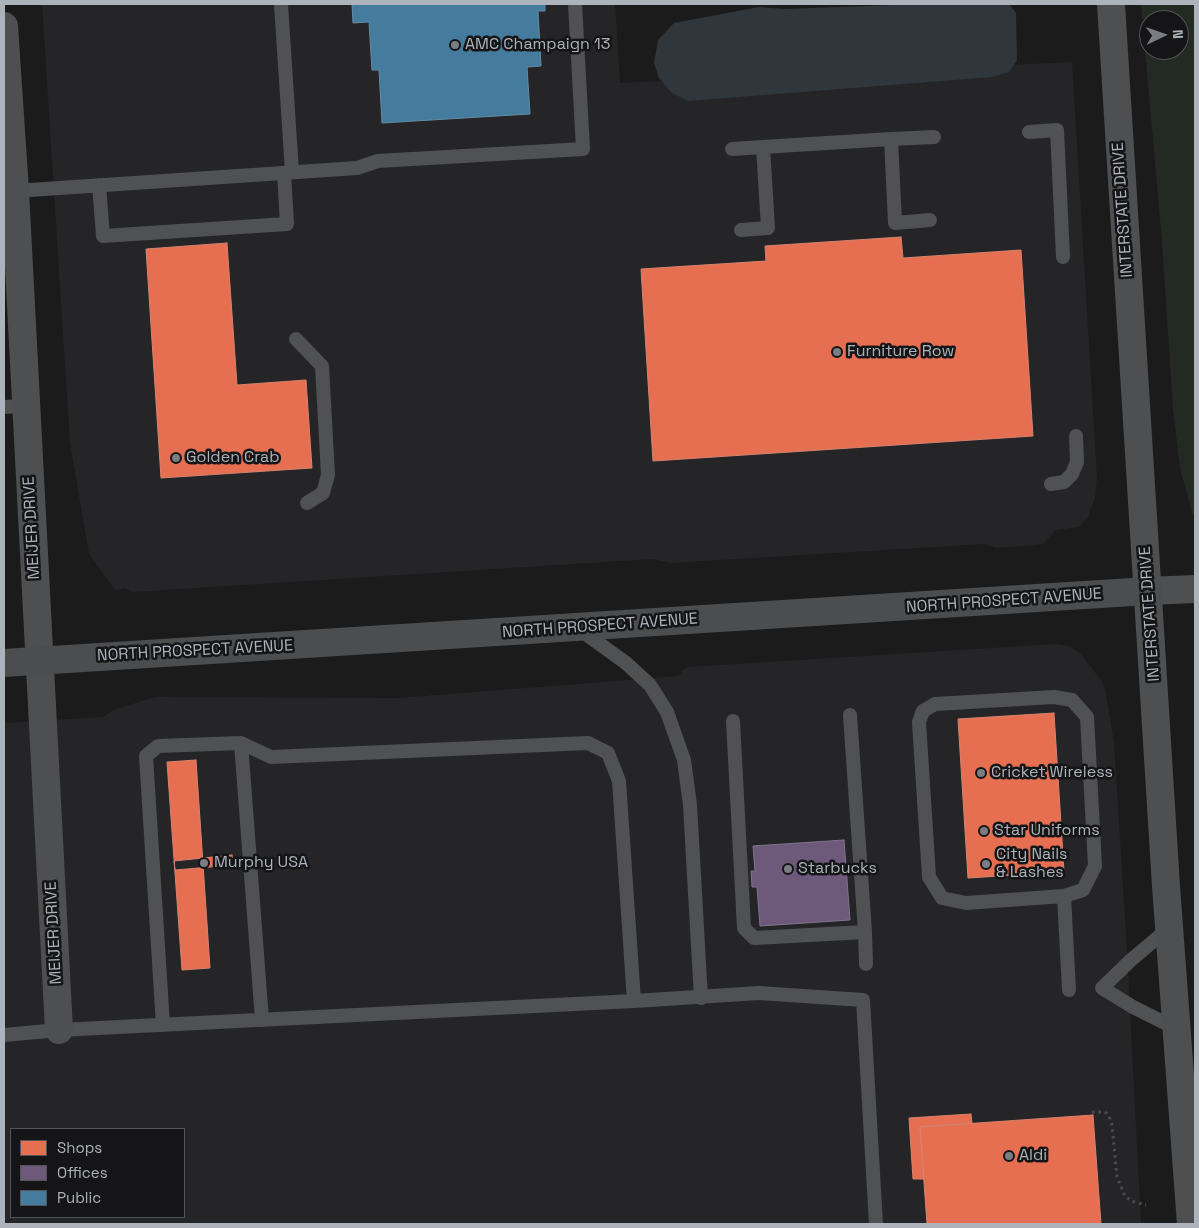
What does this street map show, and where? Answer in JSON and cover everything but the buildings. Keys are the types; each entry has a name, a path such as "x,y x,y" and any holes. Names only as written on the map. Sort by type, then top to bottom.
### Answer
{"main road":[{"name":"INTERSTATE DRIVE","path":"1111,4 1170,928 1191,1224"},
{"name":"MEIJER DRIVE","path":"4,26 15,192 15,406 40,660 59,1030"},
{"name":"NORTH PROSPECT AVENUE","path":"4,662 1195,589"}],"lane":[{"path":"100,185 102,236 287,224 288,172 281,4"},
{"path":"15,192 357,168 378,161 583,149 575,4"},
{"path":"1029,132 1057,130 1063,257"},
{"path":"732,149 934,137"},
{"path":"891,139 896,223 930,220"},
{"path":"741,230 768,228 764,147"},
{"path":"296,339 322,366 328,475 323,493 307,503"},
{"path":"1052,484 1064,482 1072,474 1077,462 1076,436"},
{"path":"577,628 626,663 650,685 667,712 684,760 690,805 701,998"},
{"path":"1054,697 1072,700 1087,717 1095,866 1083,890 1064,896 966,903 942,898 929,877 919,722 923,711 935,704 1054,697"},
{"path":"850,715 866,964"},
{"path":"734,721 744,928 754,938 865,932"},
{"path":"163,1025 146,756 158,746 241,743 271,757 588,743 608,753 619,781 634,1001"},
{"path":"241,743 262,1020"},
{"path":"1064,896 1069,990"},
{"path":"1170,928 1131,960 1102,988 1133,1007 1177,1029"},
{"path":"4,1035 59,1030 701,998 758,993 863,1000 876,1224"}],"path":[{"path":"1092,1112 1105,1112 1109,1116 1112,1125 1117,1176 1125,1196 1131,1201 1146,1205"}],"shaded area":[{"path":"42,4 615,4 620,83 1072,62 1097,478 1095,498 1088,517 1079,527 1056,530 1043,544 1037,545 996,548 984,544 671,563 652,559 133,592 125,588 115,590 89,554 70,443"},
{"path":"923,4 1009,4 1016,13 1017,60 1009,72 992,77 688,101 672,93 659,78 654,63 658,40 674,23 759,7 784,9"},
{"path":"1141,4 1195,4 1195,516 1192,512 1180,468 1173,409 1162,242 1146,60 1189,60 1189,10 1142,10"},
{"path":"1055,644 1069,646 1080,653 1105,688 1114,742 1141,1224 4,1224 4,723 103,717 113,710 155,697 398,698 679,676 688,667"}],"place":[{"name":"AMC Champaign 13","path":"455,45"},
{"name":"Furniture Row","path":"837,352"},
{"name":"Golden Crab","path":"176,458"},
{"name":"Cricket Wireless","path":"981,773"},
{"name":"Star Uniforms","path":"984,831"},
{"name":"Murphy USA","path":"204,863"},
{"name":"City Nails & Lashes","path":"986,864"},
{"name":"Starbucks","path":"788,869"},
{"name":"Aldi","path":"1009,1156"}]}
